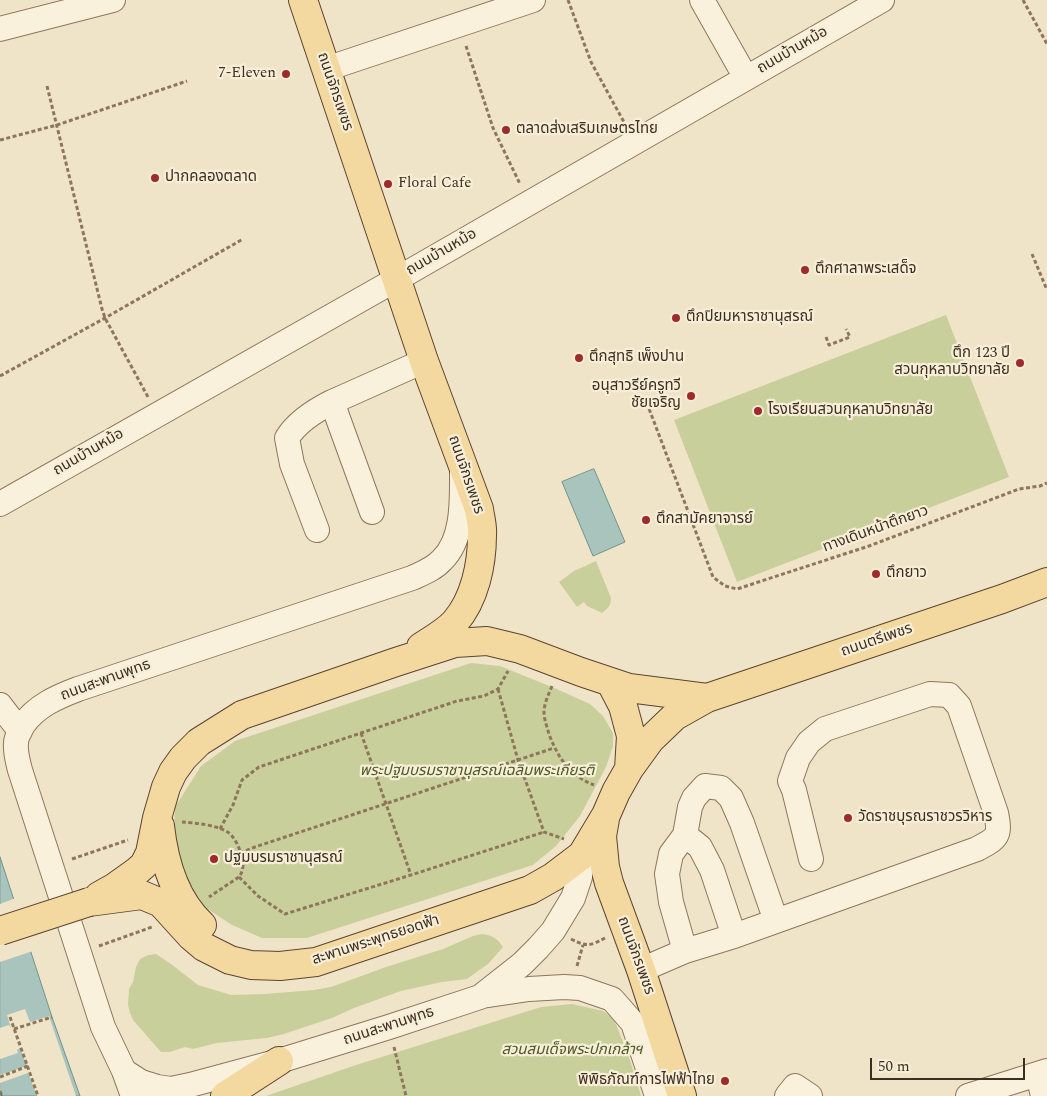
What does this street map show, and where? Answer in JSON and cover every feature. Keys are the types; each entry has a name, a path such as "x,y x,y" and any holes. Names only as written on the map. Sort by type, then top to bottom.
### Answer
{"main road":[{"name":"ถนนจักรเพชร","path":"303,0 424,361 479,509 483,534 479,571 467,603 455,622 442,633 396,662"},
{"name":"ถนนตรีเพชร","path":"617,792 650,740 675,716 707,698 1047,582"},
{"path":"396,662 456,643 487,641 520,649 611,683"},
{"name":"สะพานพระพุทธยอดฟ้า","path":"89,902 114,887 144,865 150,853 166,787 173,772 183,758 199,742 242,714 396,662"},
{"name":"ถนนจักรเพชร","path":"611,683 623,706 631,736 617,792 602,836 605,867 682,1096"},
{"name":"ถนนตรีเพชร","path":"611,683 650,692 707,698"},
{"name":"ถนนจักรเพชร","path":"584,851 617,792"},
{"path":"160,810 162,846 168,870 176,890 191,913 200,924 223,941 251,955 280,966"},
{"name":"สะพานพระพุทธยอดฟ้า","path":"0,931 89,902 142,895 161,903 190,936 204,948 230,960 251,965 280,966 316,962 530,890 553,877 584,851"},
{"path":"225,1096 279,1061"}],"street":[{"path":"0,28 113,0"},
{"path":"326,69 533,0"},
{"path":"702,0 746,78"},
{"name":"ถนนบ้านหม้อ","path":"0,504 530,203 882,0"},
{"path":"317,530 292,464 287,438 293,428 322,407 424,361"},
{"path":"332,402 372,512"},
{"name":"ถนนสะพานพุทธ","path":"133,1096 124,1071 103,1027 20,770 16,755 16,742 20,731 35,711 78,688 412,578 430,570 443,560 452,548 458,533 462,501 462,462"},
{"path":"641,970 685,951 734,936 977,849 994,840 999,827 996,813 959,706 949,695 930,694 825,728 809,742 798,758 790,781 794,790 811,859"},
{"path":"0,705 20,731"},
{"path":"685,951 671,902 667,874 671,854 685,835 690,807 694,798 705,786 722,788 731,798 742,822 776,920"},
{"path":"685,835 700,847 712,870 734,936"},
{"name":"ถนนสะพานพุทธ","path":"124,1071 141,1082 171,1089 279,1061 480,997 522,964 553,931 573,898 580,877 584,851"},
{"path":"480,997 529,989 564,987 580,988 612,999 633,1023 657,1096"},
{"path":"968,1096 1043,1081"},
{"path":"787,1096 795,1086 810,1096"}],"path":[{"path":"568,0 591,62 634,142"},
{"path":"1023,0 1047,44"},
{"path":"459,25 493,128 530,203"},
{"path":"0,140 57,125 187,81"},
{"path":"47,86 105,318 158,414"},
{"path":"0,376 243,239"},
{"path":"1032,254 1047,290"},
{"path":"826,337 829,345 850,337 846,329"},
{"name":"ทางเดินหน้าตึกยาว","path":"656,402 648,406 713,577 725,586 737,589 870,546 1019,489 1047,483"},
{"path":"220,829 233,805 242,780 259,767 457,701 484,696 498,689 520,649"},
{"path":"562,664 544,710 546,727 554,748 560,759 573,774 586,782 617,792"},
{"path":"498,689 518,760 544,832"},
{"path":"361,733 411,875"},
{"path":"240,853 554,748"},
{"path":"197,823 229,833 235,841 243,865 239,877 214,893"},
{"path":"239,877 258,896 285,914 544,832 584,851"},
{"path":"68,860 131,839"},
{"path":"96,947 159,925"},
{"path":"568,937 583,945 593,944 607,938"},
{"path":"576,969 583,945"},
{"path":"14,1029 52,1016"},
{"path":"10,1017 38,1096"},
{"path":"389,1027 406,1096"},
{"path":"0,1077 28,1066"},
{"path":"0,1091 2,1096"}],"green space":[{"path":"946,315 1009,477 737,582 674,420"},
{"path":"596,561 611,598 609,607 602,613 587,606 584,602 577,607 559,582 574,571"},
{"name":"พระปฐมบรมราชานุสรณ์เฉลิมพระเกียรติ","path":"471,663 500,666 590,704 603,716 613,733 613,746 606,767 580,816 556,846 533,865 307,938 262,938 232,925 206,908 187,884 173,847 175,807 201,766 235,741"},
{"path":"482,934 489,935 499,941 503,947 488,964 467,979 442,982 401,991 332,1018 267,1038 217,1043 193,1049 185,1047 170,1052 161,1052 133,1020 128,1005 129,989 133,982 136,967 140,959 148,955 156,954 198,985 231,995 264,994 331,987"},
{"name":"สวนสมเด็จพระปกเกล้าฯ","path":"572,1004 603,1011 614,1019 630,1060 641,1096 266,1096 353,1066 541,1007"}],"water":[{"path":"594,469 625,542 593,556 562,482"},
{"path":"0,857 52,1017 80,1096 0,1096"}],"pier":[{"path":"16,898 33,951 0,962 0,904"},
{"path":"25,1009 30,1022 49,1016 76,1096 37,1096 28,1073 0,1083 0,1075 27,1066 20,1048 17,1050 18,1053 0,1059 0,1028 9,1025 11,1028 7,1015"}],"ferry route":[{"path":"0,1092 2,1096"}],"place":[{"name":"7-Eleven","path":"286,74"},
{"name":"ตลาดส่งเสริมเกษตรไทย","path":"506,130"},
{"name":"ปากคลองตลาด","path":"155,178"},
{"name":"Floral Cafe","path":"388,184"},
{"name":"ตึกศาลาพระเสด็จ","path":"805,270"},
{"name":"ตึกปิยมหาราชานุสรณ์","path":"676,318"},
{"name":"ตึกสุทธิ เพ็งปาน","path":"579,358"},
{"name":"ตึก 123 ปี สวนกุหลาบวิทยาลัย","path":"1020,363"},
{"name":"อนุสาวรีย์ครูทวี ชัยเจริญ","path":"691,396"},
{"name":"โรงเรียนสวนกุหลาบวิทยาลัย","path":"758,411"},
{"name":"ตึกสามัคยาจารย์","path":"646,520"},
{"name":"ตึกยาว","path":"876,574"},
{"name":"วัดราชบุรณราชวรวิหาร","path":"848,818"},
{"name":"ปฐมบรมราชานุสรณ์","path":"214,859"},
{"name":"พิพิธภัณฑ์การไฟฟ้าไทย","path":"725,1081"}]}
